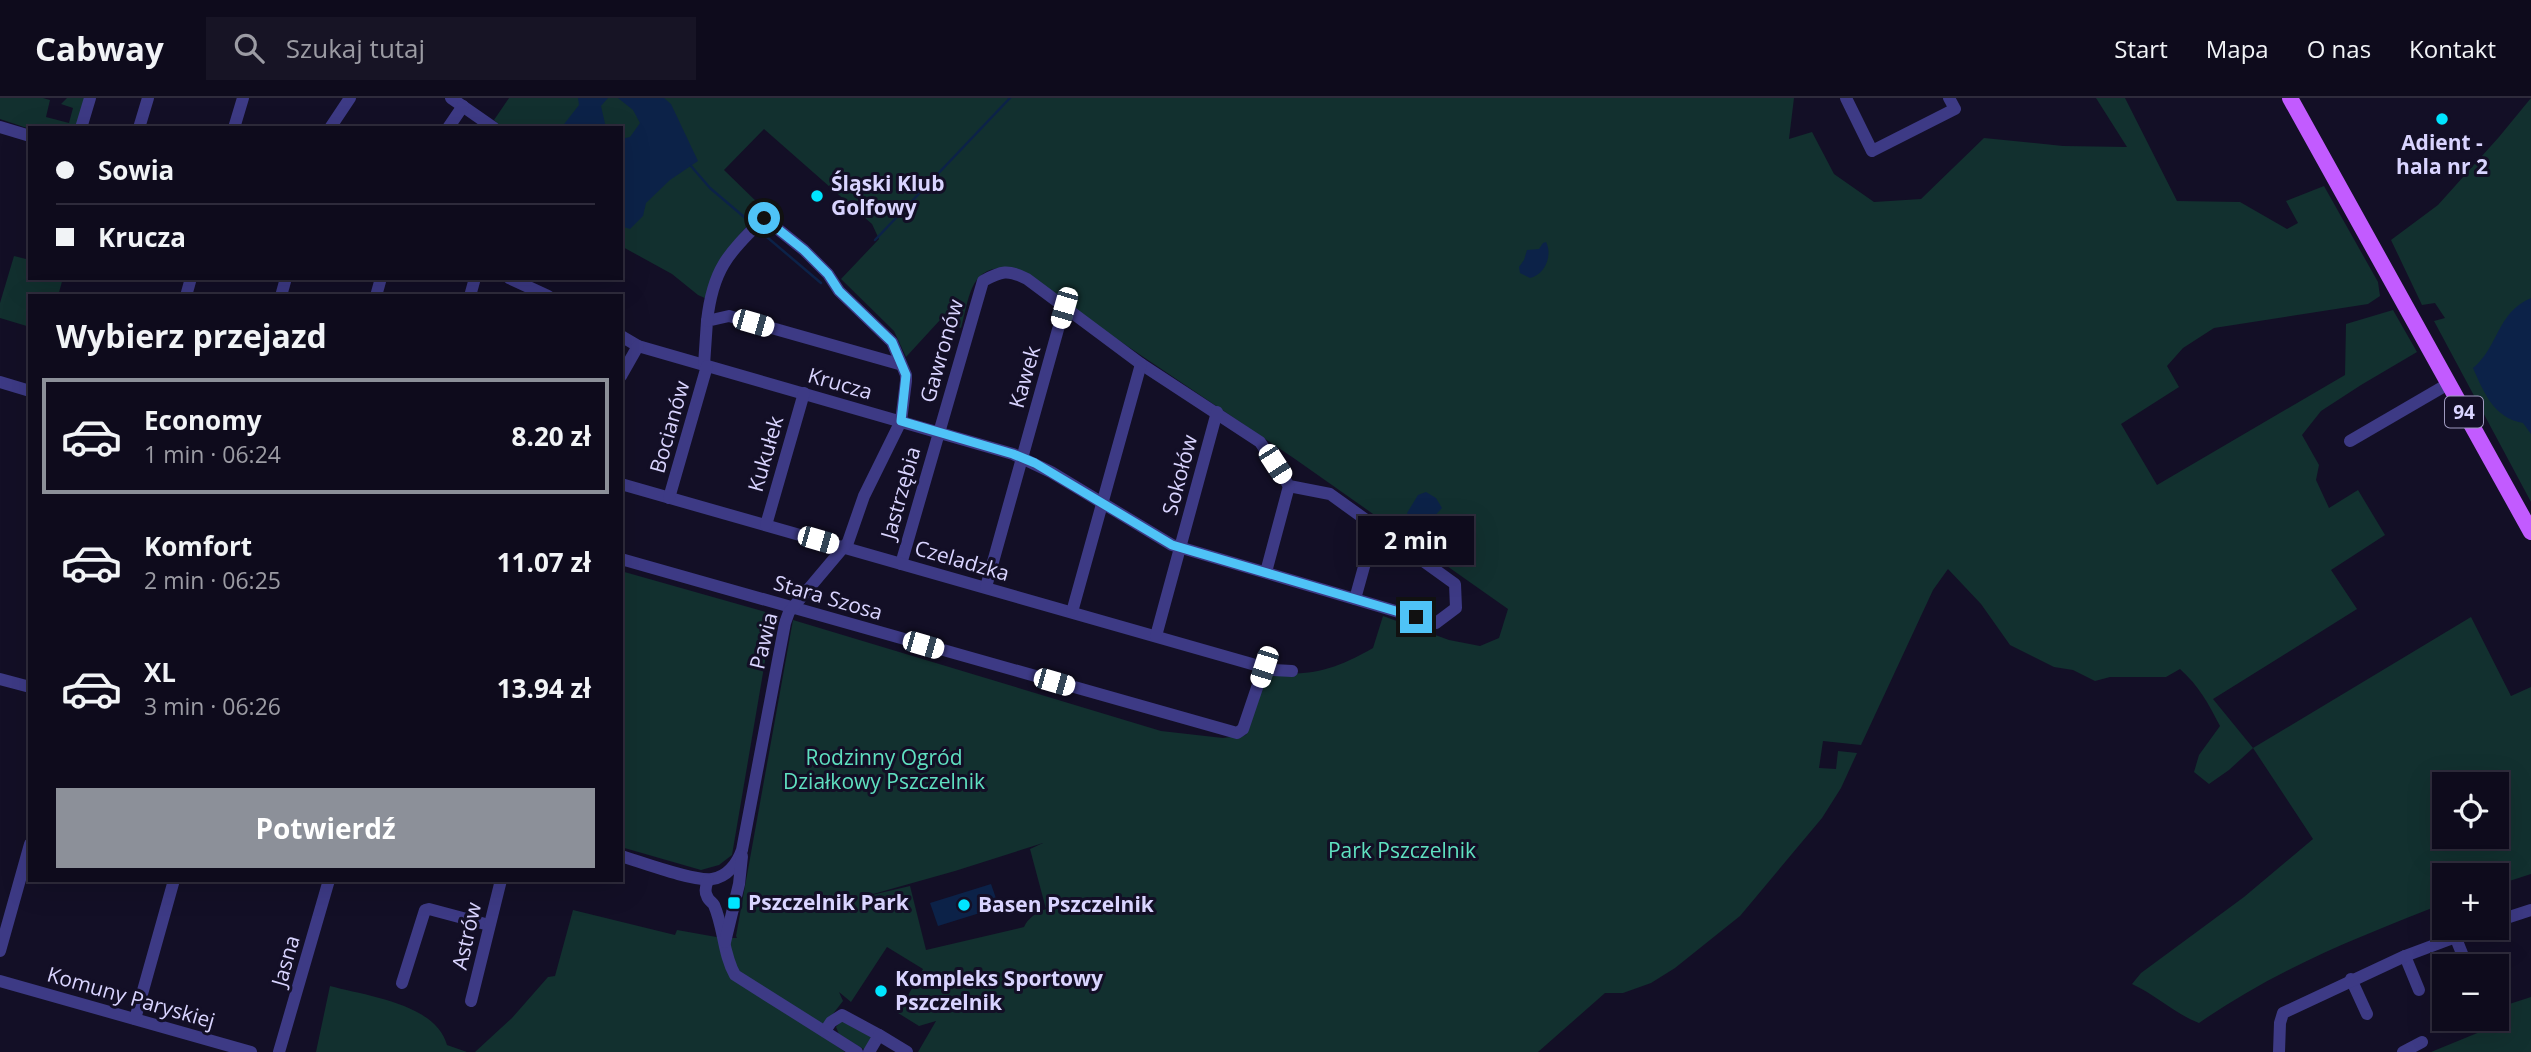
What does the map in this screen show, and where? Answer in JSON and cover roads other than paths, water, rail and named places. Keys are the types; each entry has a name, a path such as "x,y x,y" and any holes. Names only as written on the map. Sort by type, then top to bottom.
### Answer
{"main road":[{"name":"94","path":"2290,98 2531,532"}],"street":[{"path":"82,126 90,98"},
{"path":"140,126 148,98"},
{"path":"235,126 243,98"},
{"path":"331,126 350,98"},
{"path":"451,98 491,126"},
{"path":"1846,98 1872,151 1955,109 1949,98"},
{"path":"449,126 463,106"},
{"path":"0,127 28,135"},
{"name":"Bocianów","path":"669,498 706,365 709,302 719,268 734,248 764,218 804,250 828,274 839,291 892,342 899,364"},
{"name":"Gawronów","path":"938,432 983,281 999,272 1015,273 1064,308"},
{"path":"513,280 544,294"},
{"path":"1064,308 1140,364 1260,442 1289,486 1330,494 1374,527 1355,599"},
{"name":"Kawek","path":"986,587 1064,308"},
{"path":"707,321 729,316 899,364 906,375 901,421"},
{"name":"Krucza","path":"623,337 638,346 1022,457 1159,539 1180,547 1436,623 1456,608 1455,584 1374,527"},
{"path":"623,372 638,346"},
{"path":"1072,612 1140,364"},
{"path":"0,383 28,390"},
{"path":"2350,441 2448,384"},
{"name":"Kukułek","path":"766,525 804,393"},
{"name":"Sokołów","path":"1156,636 1217,412"},
{"name":"Pawia","path":"713,879 732,869 742,850 785,623 793,608 844,548 864,496 901,421"},
{"name":"Jastrzębia","path":"901,564 938,432"},
{"name":"Czeladzka","path":"623,485 1264,667 1292,671"},
{"path":"1266,572 1289,486"},
{"name":"Stara Szosa","path":"623,560 1237,733 1243,729 1264,667"},
{"path":"0,679 28,686"},
{"path":"725,942 736,897 742,850"},
{"path":"0,951 28,851"},
{"path":"623,856 731,883 736,897"},
{"path":"713,879 705,888 707,897 713,903 723,907 736,897"},
{"path":"135,1019 173,882"},
{"name":"Jasna","path":"279,1052 328,882"},
{"name":"Astrów","path":"471,1001 500,882"},
{"path":"713,903 728,962 735,975 856,1052"},
{"path":"402,983 425,910 489,925"},
{"path":"2509,917 2531,910"},
{"path":"2279,1052 2283,1013 2351,979 2445,940"},
{"path":"2404,956 2419,990"},
{"path":"2351,979 2367,1014"},
{"name":"Komuny Paryskiej","path":"0,981 251,1052"},
{"path":"825,1031 831,1022 842,1015 906,1052"},
{"path":"869,1052 879,1035"},
{"path":"2403,1052 2422,1042"}],"water":[{"path":"578,98 608,98 601,106 606,126 563,126 579,105"},
{"path":"618,98 664,98 671,104 698,161 670,180 646,203 643,216 630,229 623,227 623,139 630,137 640,123 633,110"},
{"path":"1546,242 1549,253 1544,269 1530,278 1520,273 1519,267 1527,250 1539,249"},
{"path":"2531,298 2531,434 2523,423 2497,410 2486,395 2473,368 2482,360 2511,312"},
{"path":"1426,492 1436,498 1442,508 1427,524 1415,523 1407,513 1418,495"},
{"name":"Basen Pszczelnik","path":"991,884 999,907 938,926 930,903"}],"waterway":[{"path":"875,240 1010,98"},
{"path":"691,166 710,188 750,222"},
{"path":"761,232 821,283"}],"place":[{"name":"Adient - hala nr 2","path":"2442,119"},
{"name":"Śląski Klub Golfowy","path":"817,196"},
{"name":"Pszczelnik Park","path":"734,903"},
{"name":"Basen Pszczelnik","path":"964,905"},
{"name":"Kompleks Sportowy Pszczelnik","path":"881,991"}],"park label":[{"name":"Rodzinny Ogród Działkowy Pszczelnik","path":"884,770"},
{"name":"Park Pszczelnik","path":"1402,851"}]}
